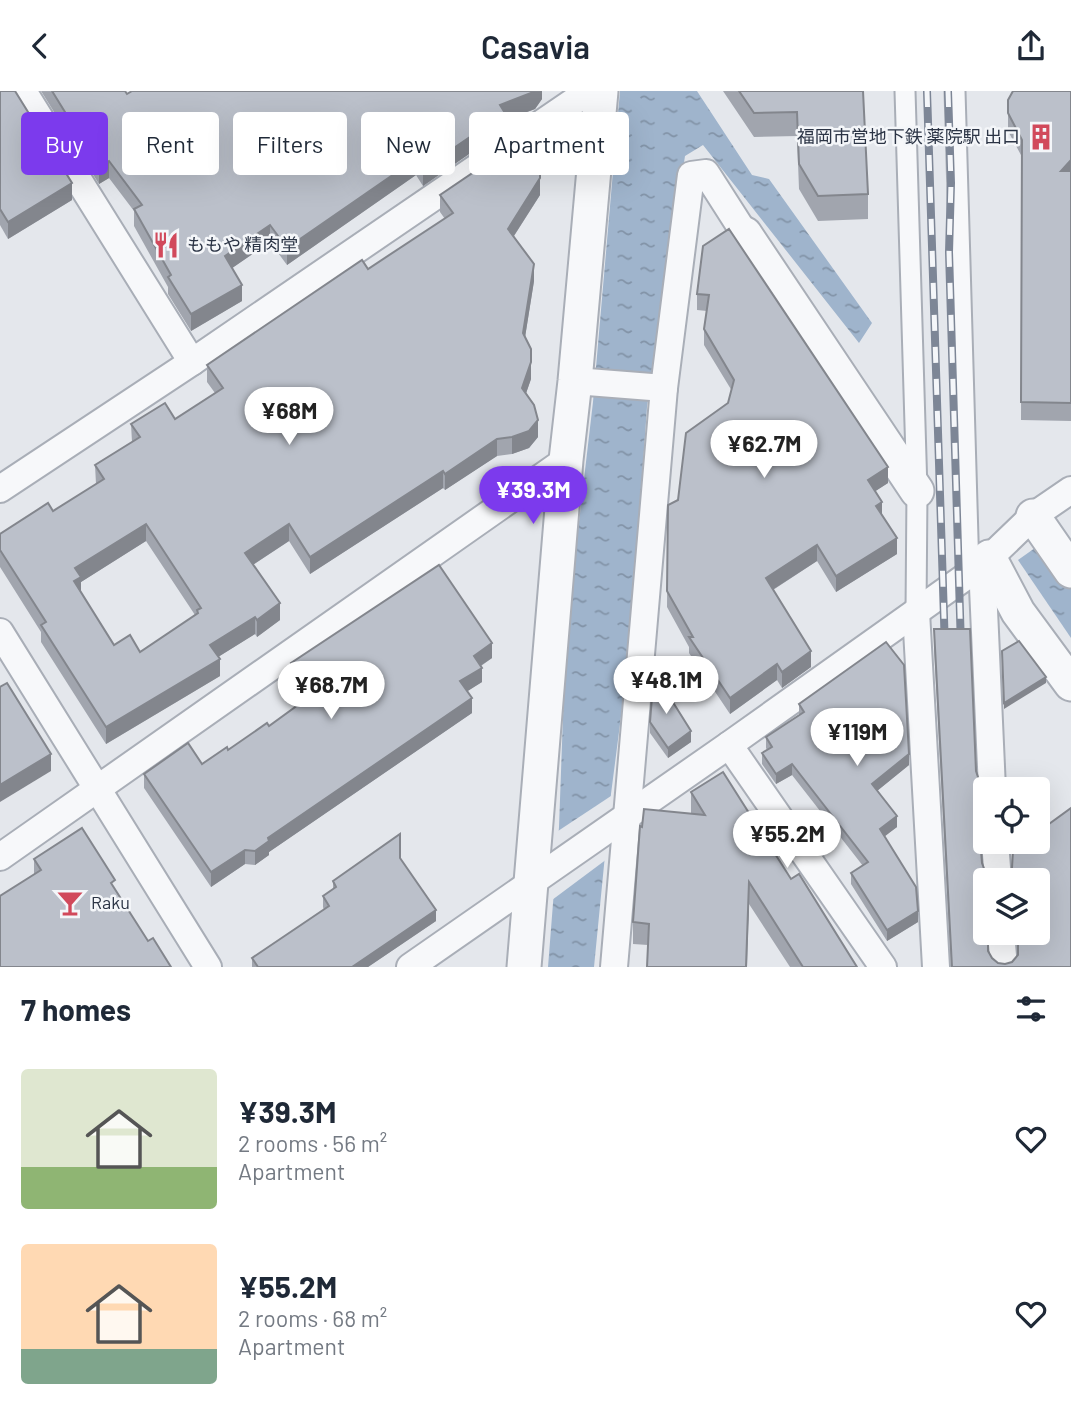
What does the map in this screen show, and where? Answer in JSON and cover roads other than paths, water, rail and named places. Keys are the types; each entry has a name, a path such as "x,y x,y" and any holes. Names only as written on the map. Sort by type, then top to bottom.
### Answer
{"street":[{"path":"23,91 192,362"},
{"path":"0,489 192,362 589,91"},
{"path":"524,967 541,875 566,460 583,381 601,91"},
{"path":"905,91 917,491 916,612 936,967"},
{"path":"955,91 991,777"},
{"path":"614,967 620,821 660,388 691,175 706,173 917,491"},
{"path":"583,381 660,388"},
{"path":"0,857 566,460"},
{"path":"410,967 916,612 980,565 1033,516 1071,490"},
{"path":"1033,516 1071,571"},
{"path":"980,565 1071,684"},
{"path":"0,632 208,967"},
{"path":"729,745 883,967"},
{"path":"1003,945 1004,967"}],"water":[{"path":"620,91 697,91 752,175 769,179 872,323 859,343 703,145 685,156 647,407 631,639 611,794 594,967 548,967 559,827 566,633 593,402 613,175 629,175 629,112 618,112"},
{"path":"1042,543 1071,585 1071,638 1018,560"}],"railway":[{"path":"927,91 945,649"},
{"path":"948,91 951,183 949,252 961,647"}],"place":[{"name":"福岡市営地下鉄 薬院駅 出口","path":"1041,137"},
{"name":"ももや 精肉堂","path":"166,245"},
{"name":"Raku","path":"70,903"}]}
